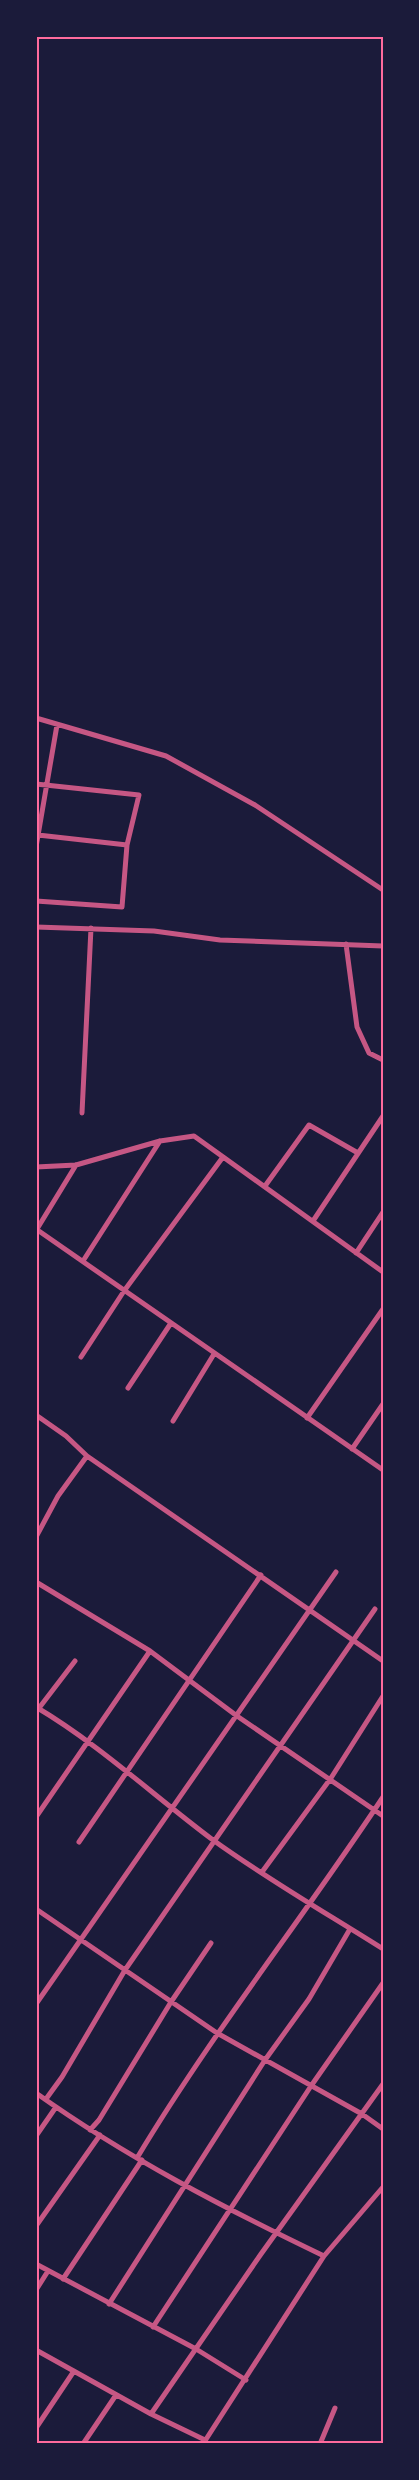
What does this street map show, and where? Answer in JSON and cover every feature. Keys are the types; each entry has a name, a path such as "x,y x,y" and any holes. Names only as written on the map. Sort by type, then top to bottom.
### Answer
{"street":[{"path":"36,718 166,756 255,805 383,890"},
{"path":"36,847 57,725"},
{"path":"36,784 138,795 127,845 122,907 36,901"},
{"path":"38,836 127,845"},
{"path":"36,928 154,931 220,940 383,946"},
{"path":"82,1113 91,928"},
{"path":"346,944 357,1027 368,1053 383,1060"},
{"path":"313,1221 383,1116"},
{"path":"265,1186 309,1125 358,1154"},
{"path":"36,1167 76,1165 160,1141 194,1136 383,1272"},
{"path":"83,1262 160,1141"},
{"path":"81,1357 124,1291 223,1157"},
{"path":"76,1165 36,1229 383,1470"},
{"path":"356,1253 383,1212"},
{"path":"307,1418 383,1309"},
{"path":"128,1388 171,1323"},
{"path":"173,1421 214,1354"},
{"path":"352,1448 383,1404"},
{"path":"36,1415 66,1436 87,1456 383,1661"},
{"path":"36,1537 58,1496 87,1456"},
{"path":"36,2004 82,1941 311,1611 336,1572"},
{"path":"79,1842 261,1576"},
{"path":"36,1582 150,1651 237,1716 383,1816"},
{"path":"46,2099 62,2077 125,1970 375,1609"},
{"path":"36,1817 150,1651"},
{"path":"75,1661 37,1709 128,1771 172,1809 215,1841 310,1905 383,1949"},
{"path":"262,1872 330,1778 383,1696"},
{"path":"63,2279 217,2033 310,1905 383,1797"},
{"path":"36,1909 217,2033 362,2114 383,2129"},
{"path":"109,2304 265,2060 309,1999 350,1929"},
{"path":"90,2130 99,2120 171,2002 212,1943"},
{"path":"153,2327 311,2086 383,1983"},
{"path":"151,2414 276,2233 383,2084"},
{"path":"36,2092 90,2130 139,2159 231,2210 324,2256"},
{"path":"36,2136 56,2107"},
{"path":"36,2226 100,2135"},
{"path":"36,2350 204,2442 246,2380 324,2256 383,2187"},
{"path":"36,2264 196,2349 246,2380"},
{"path":"36,2290 48,2272"},
{"path":"36,2428 74,2371"},
{"path":"83,2444 116,2395"},
{"path":"320,2444 335,2408"}]}
